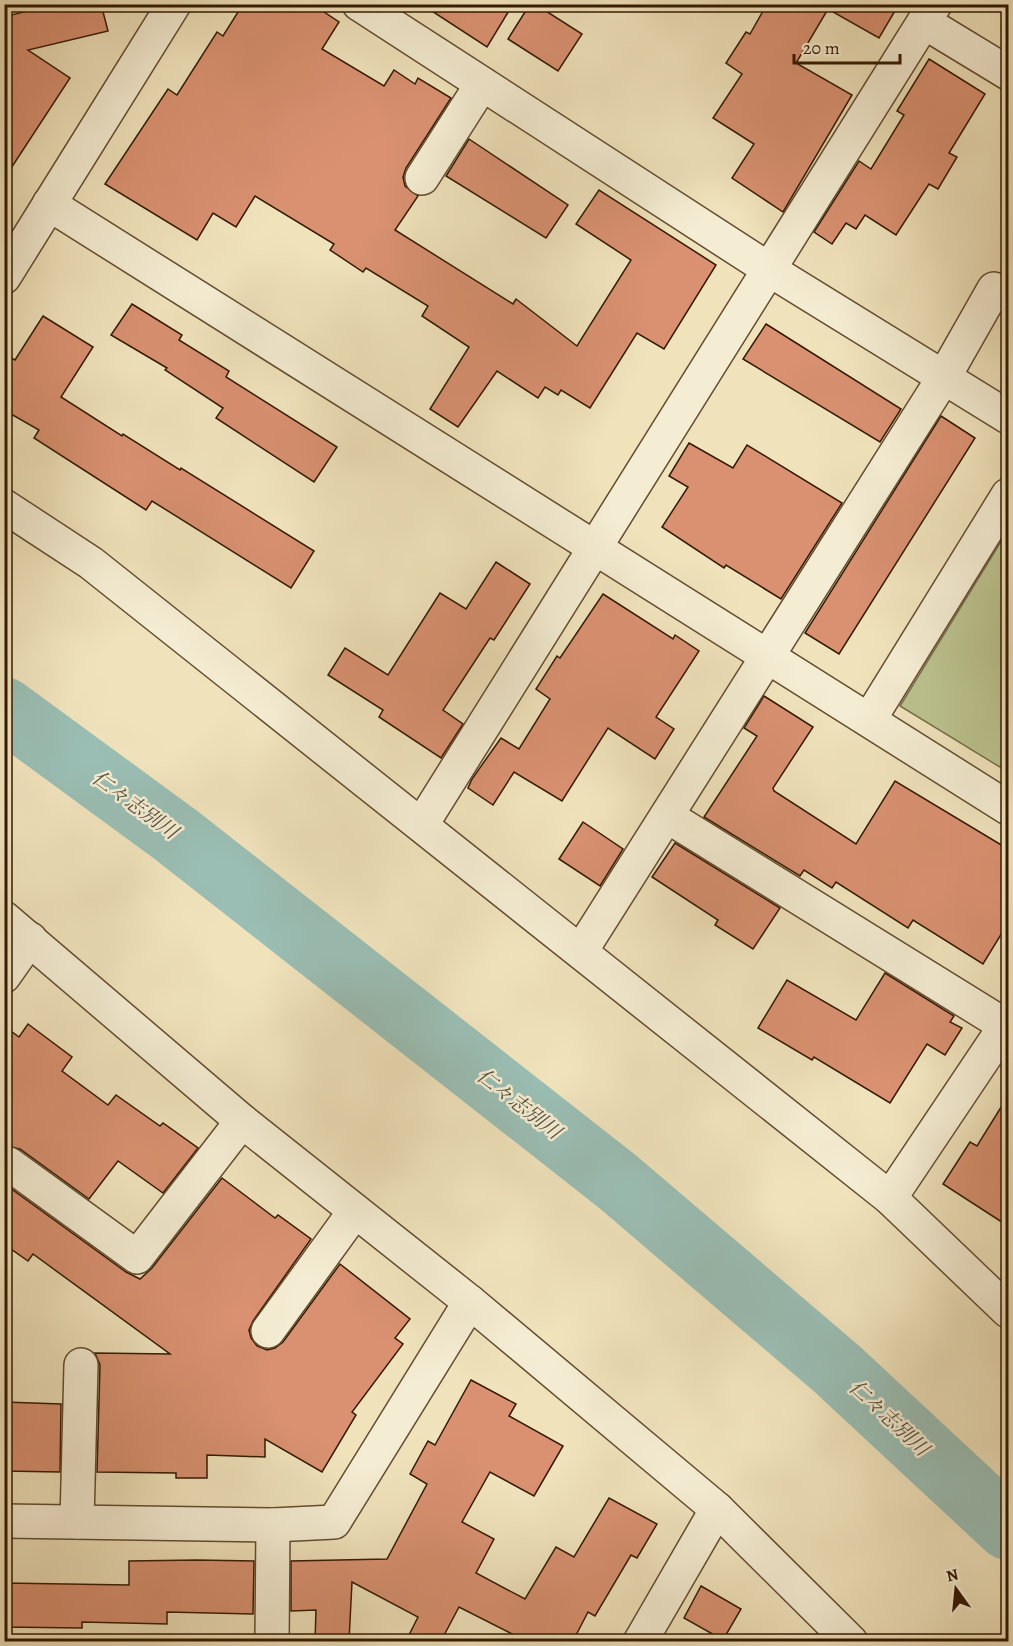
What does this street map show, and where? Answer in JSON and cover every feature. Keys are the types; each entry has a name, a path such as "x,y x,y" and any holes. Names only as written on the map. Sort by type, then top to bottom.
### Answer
{"street":[{"path":"4,277 174,4"},
{"path":"359,4 770,270 1008,417"},
{"path":"422,824 929,13 1008,73"},
{"path":"422,178 482,84"},
{"path":"49,204 1008,808"},
{"path":"581,951 944,377 994,289"},
{"path":"869,720 1008,495"},
{"path":"4,506 91,563 890,1198 1008,1311"},
{"path":"667,816 1007,1024 890,1198"},
{"path":"4,918 242,1120 470,1302 717,1509 851,1641"},
{"path":"4,976 30,939"},
{"path":"4,1170 9,1164 137,1257 242,1120"},
{"path":"268,1331 355,1211"},
{"path":"4,1521 273,1525 334,1522 470,1302"},
{"path":"76,1522 81,1365"},
{"path":"640,1641 717,1509"},
{"path":"272,1641 273,1525"}],"green space":[{"path":"1008,530 1008,772 900,706"}],"building":[{"path":"70,4 101,4 108,31 28,50 70,78 4,179 4,17 42,7 42,11"},
{"path":"243,4 312,4 339,22 322,49 384,86 394,70 415,84 418,78 451,98 406,168 403,177 405,186 418,196 395,230 513,304 516,299 577,346 631,260 576,224 599,190 716,265 664,349 637,333 590,408 561,390 558,395 545,387 538,398 497,371 458,427 430,409 469,347 422,316 428,306 366,268 363,272 330,250 334,244 255,196 236,227 213,213 197,240 105,184 168,89 177,95 217,32 223,36"},
{"path":"421,4 513,4 487,47"},
{"path":"530,4 535,4 582,34 558,71 508,39"},
{"path":"767,4 899,4 879,38 828,9 796,63 852,95 783,212 732,178 754,144 713,118 742,74 726,63 746,32 750,34"},
{"path":"929,59 985,94 949,153 957,157 938,189 929,184 896,235 865,215 856,229 846,223 832,244 814,232 859,161 871,169 904,115 897,111"},
{"path":"469,139 568,205 546,238 446,176"},
{"path":"132,304 182,335 179,340 229,371 226,377 337,447 314,482 216,418 223,408 165,370 167,368 111,335"},
{"path":"43,316 93,347 61,397 314,551 291,588 152,501 146,510 34,438 39,430 4,410 4,354 15,360"},
{"path":"766,324 901,409 880,442 743,359"},
{"path":"941,416 975,438 839,654 805,633"},
{"path":"689,443 733,468 747,445 842,503 781,599 726,565 724,568 662,527 688,487 669,476"},
{"path":"496,562 530,584 494,640 490,638 443,710 463,724 441,758 379,717 383,710 328,675 345,648 388,675 440,593 466,609"},
{"path":"603,594 673,639 675,635 699,651 656,717 674,729 655,759 608,728 562,801 514,772 493,805 468,788 472,779 501,738 519,749 550,699 536,689 557,656 560,658"},
{"path":"764,696 813,727 773,788 774,791 856,844 895,781 1008,849 1008,923 983,964 913,920 908,928 836,882 832,888 804,870 800,876 704,817 757,736 744,728"},
{"path":"583,822 623,849 600,886 559,859"},
{"path":"675,843 780,908 753,949 715,925 718,920 652,877"},
{"path":"885,973 954,1016 950,1022 962,1028 945,1055 927,1044 890,1103 814,1057 812,1060 758,1028 787,980 856,1020"},
{"path":"28,1024 72,1057 62,1071 108,1105 116,1095 160,1126 163,1123 198,1148 163,1193 118,1161 89,1199 20,1149 4,1146 4,1026 19,1037"},
{"path":"1008,1096 1008,1226 943,1184 970,1142 977,1146"},
{"path":"222,1178 275,1218 278,1215 311,1239 253,1321 249,1330 257,1346 267,1350 283,1342 340,1264 410,1319 395,1338 403,1344 352,1412 356,1415 322,1472 265,1439 265,1457 207,1455 207,1478 176,1478 176,1473 97,1472 100,1365 95,1353 170,1354 33,1254 28,1261 4,1244 4,1188 10,1188 126,1272 140,1279 152,1268"},
{"path":"471,1380 516,1404 509,1416 563,1446 534,1496 490,1472 462,1522 494,1539 476,1573 525,1599 556,1547 574,1557 609,1498 657,1524 637,1558 631,1555 595,1616 588,1612 573,1641 526,1641 459,1607 441,1641 406,1641 418,1617 352,1582 349,1641 315,1641 316,1610 291,1611 291,1561 387,1559 427,1484 410,1474 428,1441 435,1445"},
{"path":"4,1402 61,1404 60,1472 4,1471"},
{"path":"129,1561 254,1561 253,1614 167,1612 167,1624 82,1622 82,1628 4,1627 4,1583 129,1585"},
{"path":"701,1586 741,1609 723,1640 684,1618"}],"waterway":[{"name":"仁々志別川","path":"4,709 176,835 618,1182 837,1369 1008,1528"}]}
